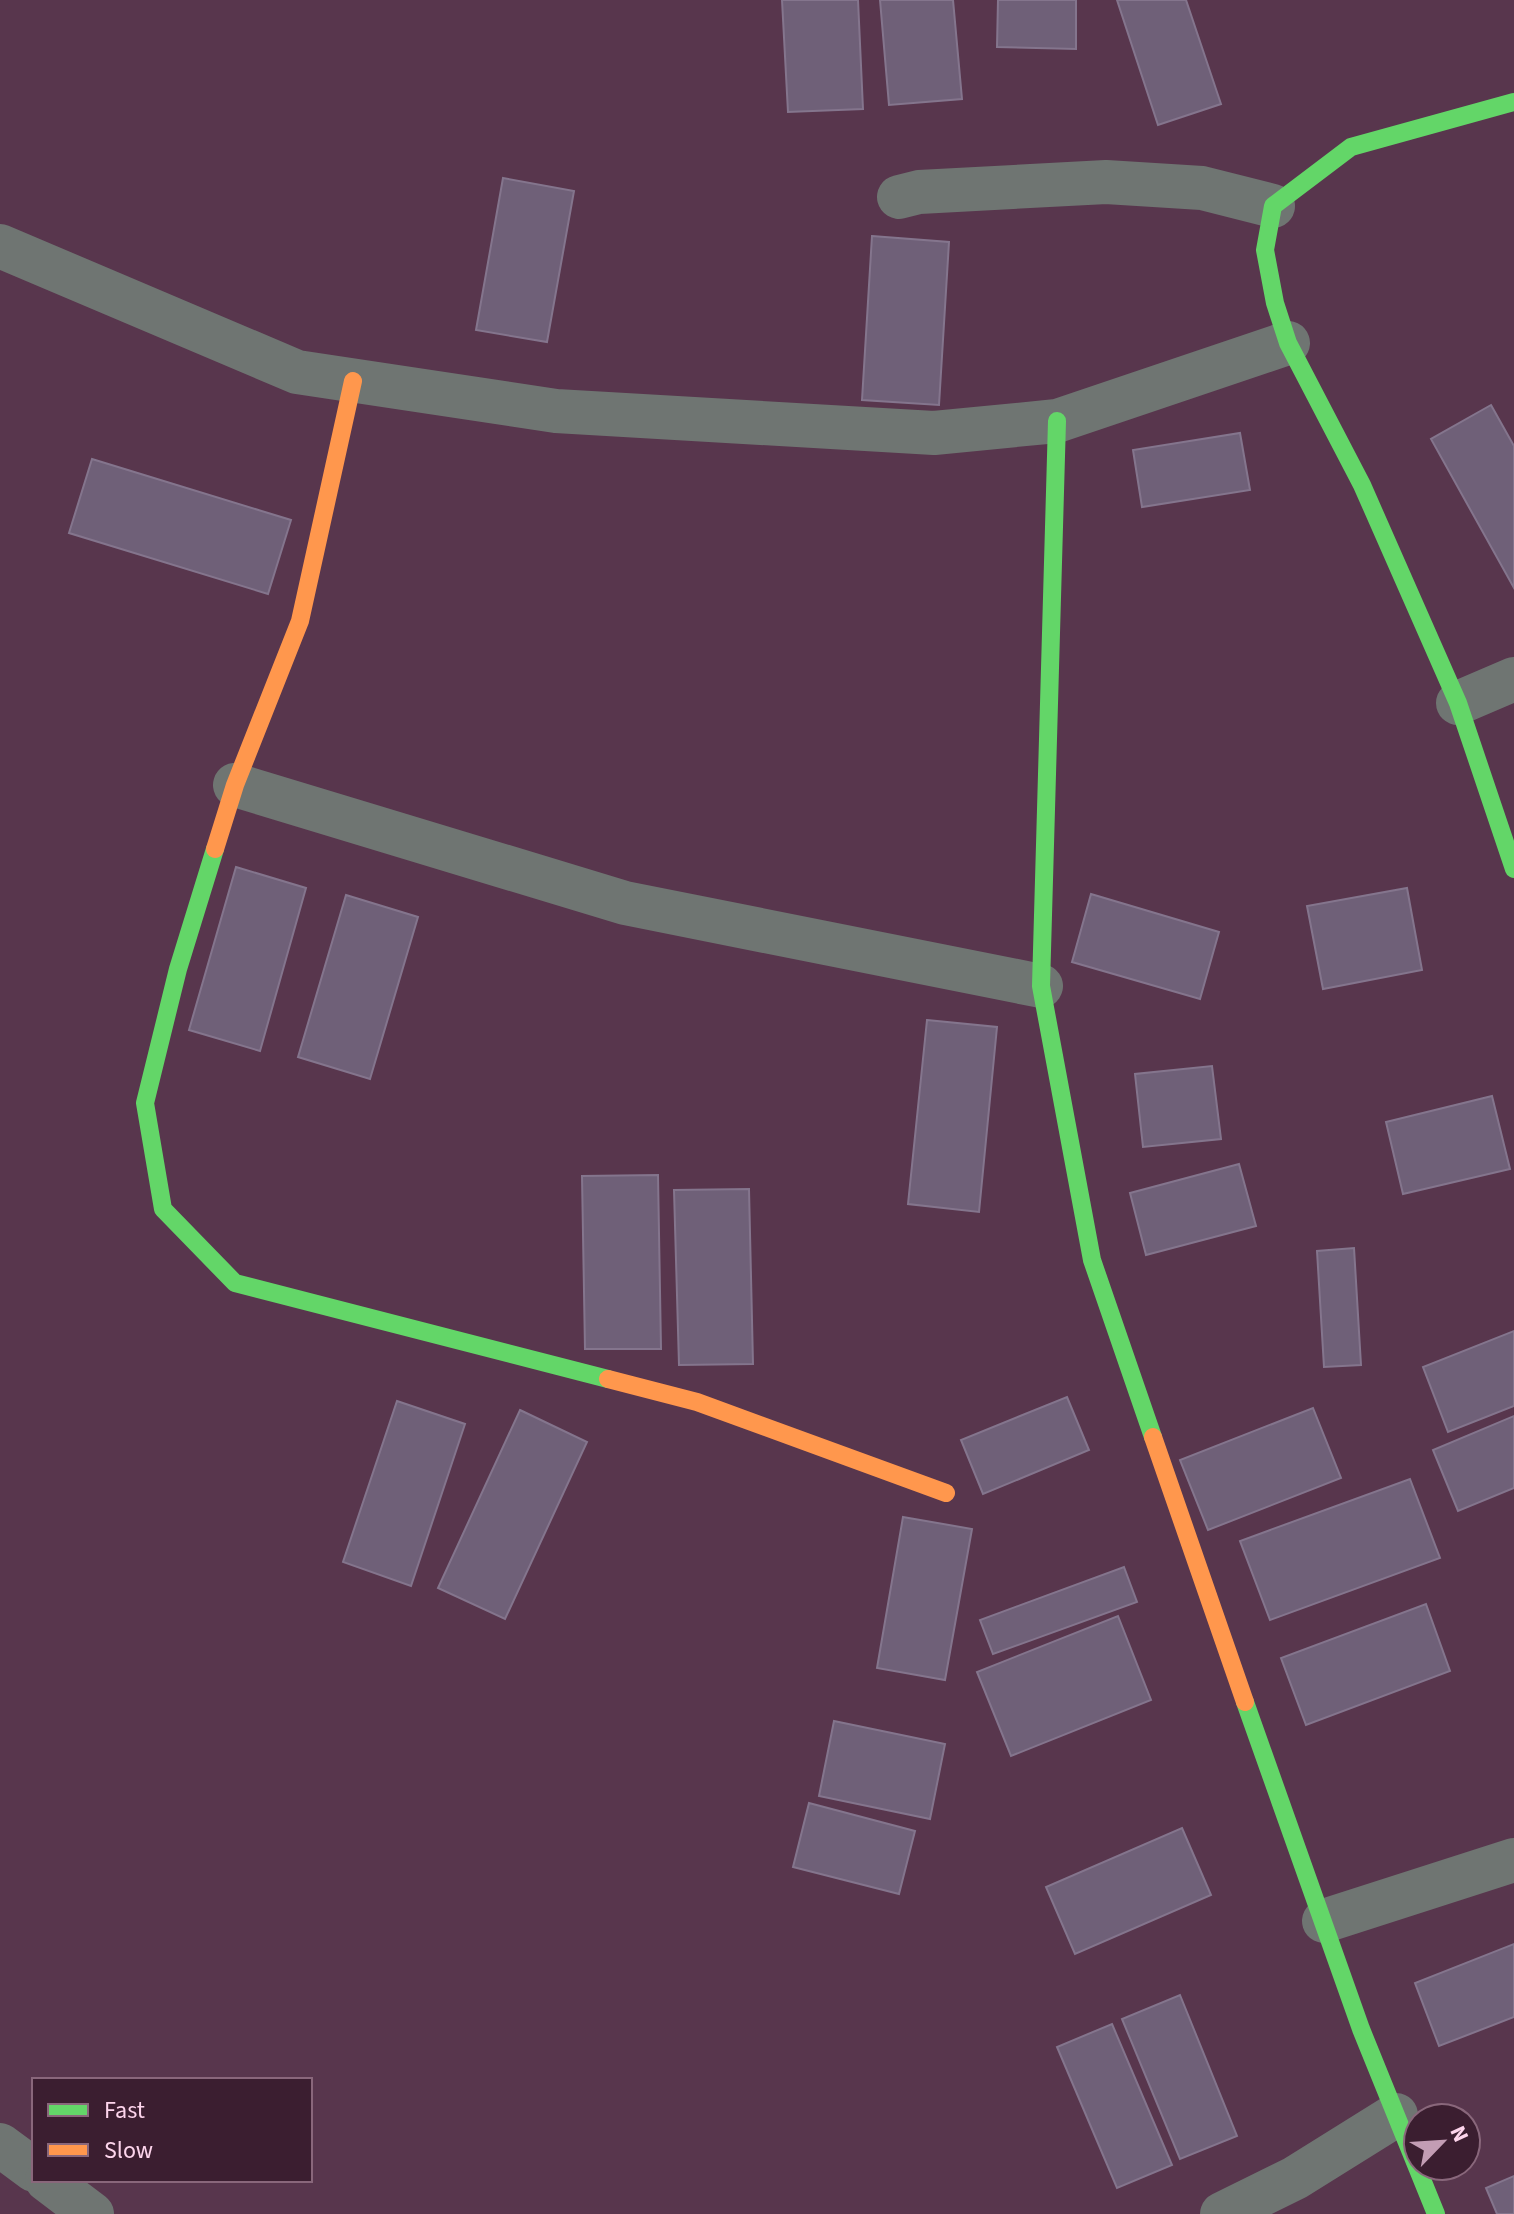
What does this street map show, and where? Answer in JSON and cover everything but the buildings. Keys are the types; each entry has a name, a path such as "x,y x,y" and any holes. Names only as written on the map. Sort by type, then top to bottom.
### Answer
{"street":[{"path":"1514,102 1351,147 1273,206 1265,250 1275,303 1288,343 1362,485 1458,703 1514,869"},
{"path":"899,197 919,192 1106,182 1202,188 1273,206"},
{"path":"0,246 297,372 556,411 934,433 1057,421 1288,343"},
{"path":"353,381 300,621 235,785 178,969 145,1103 163,1209 235,1283 697,1402 946,1493"},
{"path":"1057,421 1041,986 1092,1260 1361,2029 1436,2214"},
{"path":"1458,703 1514,679"},
{"path":"235,785 625,903 1041,986"},
{"path":"1324,1921 1514,1860"},
{"path":"1222,2214 1295,2178 1396,2115"},
{"path":"0,2145 32,2169"},
{"path":"50,2182 92,2214"}],"traffic: fast":[{"path":"1514,102 1351,147 1273,206 1265,250 1275,303 1288,343 1362,485 1458,703 1514,869"},
{"path":"1057,421 1041,986 1092,1260 1153,1437"},
{"path":"215,849 178,969 145,1103 163,1209 235,1283 608,1379"},
{"path":"1245,1702 1361,2029 1436,2214"}],"traffic: slow":[{"path":"215,849 235,785 300,621 353,381"},
{"path":"608,1379 697,1402 946,1493"},
{"path":"1153,1437 1245,1702"}]}
